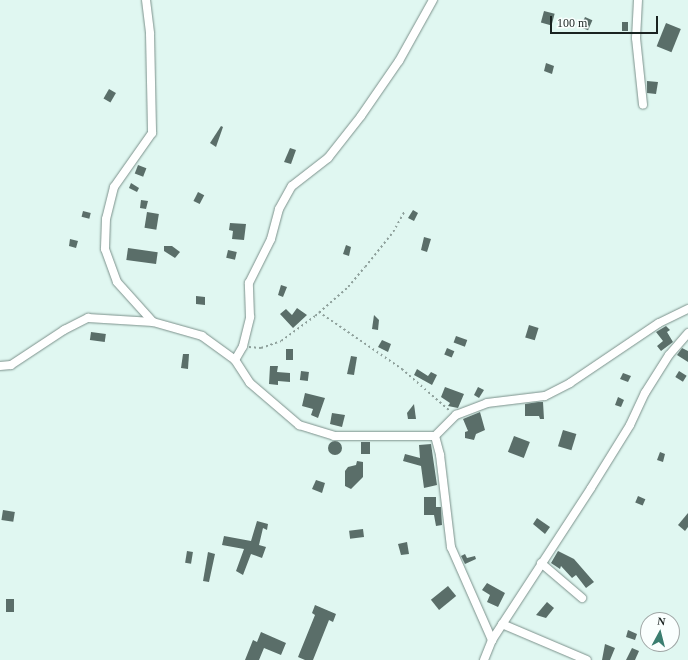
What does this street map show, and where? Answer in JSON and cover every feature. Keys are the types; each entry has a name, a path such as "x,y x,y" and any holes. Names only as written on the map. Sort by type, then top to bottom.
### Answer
{"street":[{"path":"146,0 150,34 152,133 114,187 106,219 105,249 118,282 153,322"},
{"path":"235,360 244,346 250,317 249,283 271,239 279,209 292,186 328,158 361,116 399,61 433,0"},
{"path":"638,0 636,45 643,105"},
{"path":"0,366 12,365 64,330 88,318 153,322 202,336 235,360 250,383 299,425 334,436 435,436 456,415 487,402 545,396 570,383 659,323 688,309"},
{"path":"484,660 492,640 595,482 630,425 645,393 669,355 688,333"},
{"path":"435,436 440,455 451,546 492,640"},
{"path":"541,563 582,598"},
{"path":"502,624 587,660"}],"path":[{"path":"244,346 261,348 281,341 319,312 361,272 393,232 404,212"},
{"path":"319,312 402,369 444,407 456,415"}],"building":[{"path":"544,11 555,14 552,25 541,23"},
{"path":"585,17 592,20 588,30 581,27"},
{"path":"622,22 628,22 628,31 622,31"},
{"path":"666,23 681,29 671,52 657,46"},
{"path":"546,63 554,66 552,74 544,71"},
{"path":"647,81 658,82 656,94 647,93"},
{"path":"109,89 116,93 110,103 104,99"},
{"path":"221,126 223,127 216,147 210,143"},
{"path":"290,148 296,150 291,164 284,162"},
{"path":"138,165 146,168 143,177 135,173"},
{"path":"131,183 139,188 137,192 129,188"},
{"path":"198,192 204,195 200,204 193,201"},
{"path":"141,200 148,201 146,209 140,208"},
{"path":"413,210 418,213 414,221 408,218"},
{"path":"83,211 91,213 89,219 82,217"},
{"path":"147,212 159,214 156,230 144,228"},
{"path":"230,223 246,224 244,240 232,239 233,231 229,230"},
{"path":"424,237 431,239 427,252 421,250"},
{"path":"70,239 78,241 76,248 69,246"},
{"path":"346,245 351,247 349,256 343,254"},
{"path":"164,246 172,246 180,252 175,258 164,251"},
{"path":"128,248 158,252 156,264 126,260"},
{"path":"228,250 237,252 235,260 226,258"},
{"path":"281,285 287,287 283,297 278,295"},
{"path":"196,296 205,297 205,305 196,304"},
{"path":"297,308 307,315 293,328 280,314 286,309 292,315"},
{"path":"374,315 379,320 378,330 372,329"},
{"path":"529,325 539,328 535,340 525,337"},
{"path":"666,326 670,330 667,332 673,342 661,351 657,346 663,341 656,332"},
{"path":"91,332 106,334 105,342 90,340"},
{"path":"456,336 467,340 465,347 454,343"},
{"path":"382,340 391,344 388,352 378,347"},
{"path":"447,348 454,351 452,358 444,354"},
{"path":"682,348 688,351 688,362 677,355"},
{"path":"286,349 293,349 293,360 286,360"},
{"path":"183,354 189,354 188,369 181,368"},
{"path":"351,356 357,357 354,375 347,374"},
{"path":"270,366 278,366 277,372 290,373 290,382 278,381 278,385 269,384"},
{"path":"417,369 428,376 431,372 437,375 432,385 414,375"},
{"path":"301,371 309,372 308,381 300,380"},
{"path":"679,371 687,376 683,382 675,377"},
{"path":"623,373 631,376 628,382 620,379"},
{"path":"445,387 464,394 458,408 448,406 450,403 441,397"},
{"path":"478,387 484,390 479,398 474,395"},
{"path":"305,393 325,398 318,418 311,415 313,409 302,406"},
{"path":"618,397 624,400 621,407 615,405"},
{"path":"543,402 544,419 540,419 539,416 525,416 525,404"},
{"path":"414,404 416,419 408,419 407,413"},
{"path":"480,412 485,430 476,434 474,440 465,438 465,432 468,431 463,419"},
{"path":"332,413 345,415 342,427 330,424"},
{"path":"563,430 576,434 571,450 558,446"},
{"path":"514,436 530,442 524,458 508,452"},
{"path":"335,441 340,443 342,448 340,453 335,455 330,453 328,448 330,443"},
{"path":"361,442 370,442 370,454 361,454"},
{"path":"431,444 437,485 424,488 421,466 403,461 405,454 420,458 419,445"},
{"path":"660,452 665,454 663,462 657,460"},
{"path":"357,461 363,462 363,477 351,489 345,486 345,471 348,467 356,465"},
{"path":"316,480 325,483 322,493 312,489"},
{"path":"638,496 645,499 643,506 635,502"},
{"path":"424,497 436,497 436,507 441,507 442,525 436,526 434,515 424,515"},
{"path":"3,510 15,512 13,522 1,520"},
{"path":"688,513 688,527 685,531 678,525"},
{"path":"537,518 550,527 545,534 533,524"},
{"path":"257,521 268,524 267,530 263,528 259,545 266,547 262,558 251,554 243,575 236,571 244,549 222,545 224,536 251,541"},
{"path":"363,529 364,537 350,539 349,531"},
{"path":"407,542 409,554 401,555 398,544"},
{"path":"187,551 193,552 191,564 185,563"},
{"path":"558,551 574,559 594,582 586,588 576,575 572,578 561,566 560,569 551,563"},
{"path":"208,552 215,554 209,582 203,581"},
{"path":"465,554 467,558 475,556 476,559 465,564 461,556"},
{"path":"487,583 505,593 498,607 487,602 490,595 482,590"},
{"path":"448,586 456,596 439,610 431,600"},
{"path":"6,599 14,599 14,612 6,612"},
{"path":"547,602 554,608 546,618 536,615"},
{"path":"315,605 336,614 333,622 329,620 313,660 305,660 298,657 315,615 312,613"},
{"path":"628,630 637,634 635,640 626,637"},
{"path":"261,632 286,643 281,655 264,648 259,660 245,660 253,640 257,642"},
{"path":"605,644 615,648 610,660 602,660"},
{"path":"632,648 639,651 635,660 626,660"}]}
